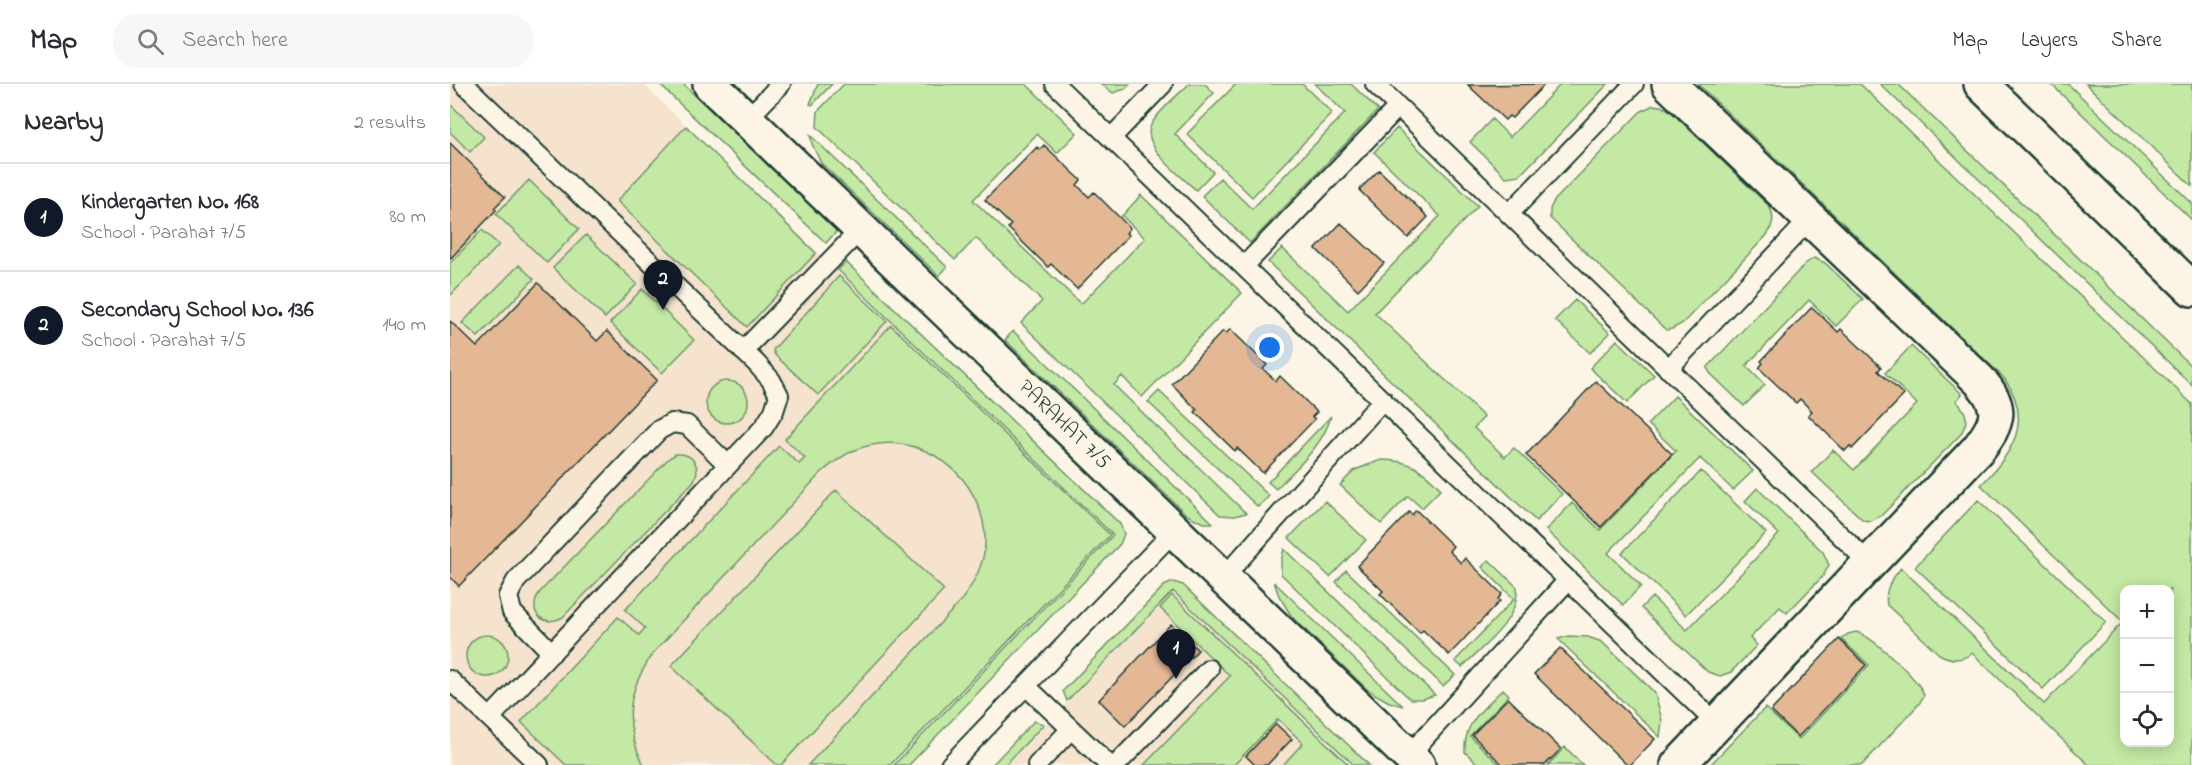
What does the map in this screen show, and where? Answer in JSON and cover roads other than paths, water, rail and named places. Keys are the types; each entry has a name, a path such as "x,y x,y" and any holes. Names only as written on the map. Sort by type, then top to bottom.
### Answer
{"street":[{"name":"PARAHAT 7/5","path":"710,84 1413,761"},
{"path":"1669,84 1980,380 1991,393 1997,410 1994,426 1978,449 1678,765"},
{"path":"1981,84 2192,289"}],"lane":[{"path":"464,84 743,351 771,380 778,395 774,411 764,427 490,718"},
{"path":"747,119 781,84"},
{"path":"1055,84 1717,724"},
{"path":"1111,138 1163,84"},
{"path":"1375,84 1869,563"},
{"path":"1509,214 1634,84"},
{"path":"1244,266 1398,107"},
{"path":"1668,369 1810,219"},
{"path":"743,351 861,229"},
{"path":"1222,579 1383,400"},
{"path":"552,653 512,612 508,596 516,581 659,430 672,423 687,425 728,465"},
{"path":"950,765 1174,531"},
{"path":"1413,761 1568,580"},
{"path":"1116,765 1209,669"},
{"path":"450,680 539,765"},
{"path":"1026,686 1109,765"},
{"path":"1037,765 1071,729"}],"place":[{"name":"Secondary School No. 136","path":"663,310"},
{"name":"Kindergarten No. 168","path":"1176,679"}]}
